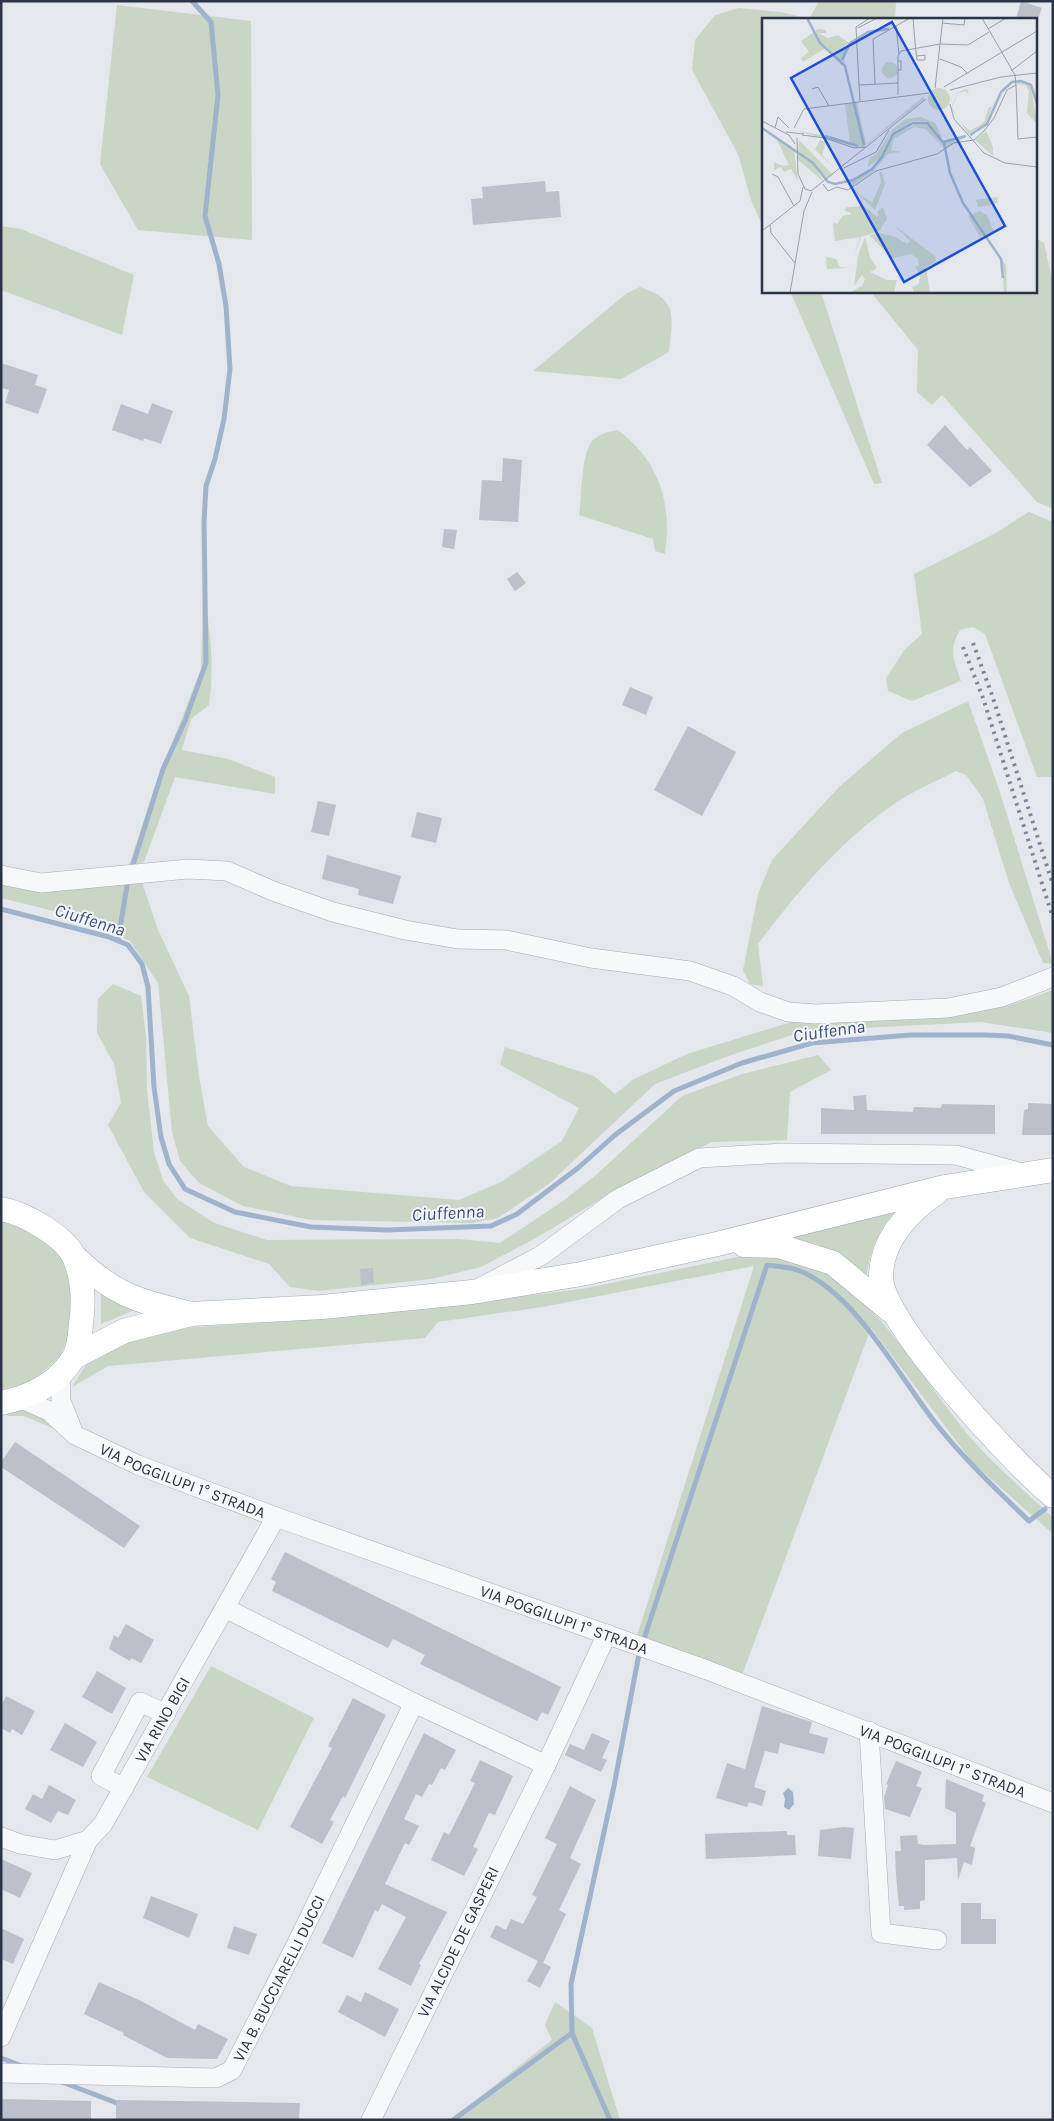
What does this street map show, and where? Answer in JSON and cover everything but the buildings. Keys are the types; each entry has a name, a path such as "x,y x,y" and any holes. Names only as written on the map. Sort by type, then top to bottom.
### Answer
{"main road":[{"path":"12,1400 47,1386 67,1365 124,1331 191,1314 322,1307 472,1292 581,1274 717,1244 945,1187 1053,1170"},
{"path":"895,1314 881,1280 882,1261 888,1242 899,1226 914,1210 945,1187"},
{"path":"5,1208 39,1224 92,1274 113,1289 148,1303 191,1314"},
{"path":"717,1244 779,1246 833,1263 895,1314 982,1427 1053,1496"},
{"path":"67,1365 80,1332 83,1301 80,1274 75,1257"}],"street":[{"path":"1,875 41,882 188,869 227,871 273,891 333,912 404,930 458,939 506,940 591,958 690,971 733,986 760,1002 788,1012 816,1014 948,1008 1002,997 1053,977"},
{"path":"472,1292 542,1255 618,1199 699,1158 783,1153 956,1155 1026,1174"},
{"path":"67,1365 61,1401 75,1435"},
{"name":"VIA POGGILUPI 1° STRADA","path":"12,1400 49,1411 75,1435 138,1465 276,1517 607,1634 869,1731 1053,1803"},
{"name":"VIA RINO BIGI","path":"1,2038 88,1840 102,1824 124,1788 276,1517"},
{"path":"225,1608 414,1703 546,1765"},
{"name":"VIA ALCIDE DE GASPERI","path":"370,2120 546,1765 607,1634"},
{"path":"124,1788 101,1776 140,1702 166,1714"},
{"name":"VIA B. BUCCIARELLI DUCCI","path":"1,2073 216,2078 232,2070 292,1953 414,1703"},
{"path":"869,1731 881,1933 937,1940"},
{"path":"1,1838 20,1844 55,1850 88,1840"}],"green space":[{"path":"819,1 896,1 895,18 810,18"},
{"path":"117,5 251,21 252,240 138,230 100,164"},
{"path":"739,8 781,12 805,18 762,18 762,225 751,200 738,154 692,70 695,40 715,15"},
{"path":"1,226 21,229 134,275 122,335 1,290"},
{"path":"1036,239 1044,243 1053,283 1053,509 1037,502 942,395 932,405 917,392 918,350 871,292 1036,292"},
{"path":"640,287 653,292 668,304 672,319 669,352 621,379 533,371 627,293"},
{"path":"790,292 832,292 822,295 882,483 874,484"},
{"path":"618,430 644,456 660,485 667,518 665,554 655,551 653,539 579,515 583,468 590,444 607,432"},
{"path":"1029,512 1053,522 1053,777 1037,777 985,634 973,627 960,630 956,637 953,655 961,681 912,701 888,691 886,678 905,649 922,634 914,574 992,535"},
{"path":"203,589 211,647 211,690 209,705 191,719 182,750 228,759 275,777 275,794 175,777 144,862 129,866 153,792 201,669"},
{"path":"968,701 999,789 1053,964 1043,963 1009,883 983,799 966,775 956,771 909,795 881,813 861,829 824,865 789,904 758,944 763,986 750,984 743,970 758,894 772,860 839,787 902,733"},
{"path":"141,879 158,930 189,996 199,1077 208,1126 244,1167 291,1186 459,1200 501,1182 562,1141 579,1108 500,1065 505,1047 594,1076 615,1094 634,1079 687,1054 801,1019 893,1019 1008,1006 1053,990 1053,1033 981,1022 804,1031 731,1055 655,1084 550,1183 498,1218 472,1223 311,1220 243,1206 199,1183 180,1161 172,1132 158,983 130,941 90,920 1,898 1,880"},
{"path":"113,984 141,996 146,1037 147,1089 154,1152 163,1180 177,1199 214,1223 267,1240 459,1239 500,1243 563,1201 596,1175 682,1096 742,1074 818,1055 831,1070 790,1092 787,1140 712,1142 624,1185 536,1238 481,1267 431,1279 319,1291 290,1287 269,1264 190,1238 144,1192 108,1125 121,1103 114,1064 97,1033 98,999"},
{"path":"903,1203 888,1220 878,1238 870,1257 866,1279 848,1263 817,1244 775,1235"},
{"path":"1,1219 32,1229 57,1251 71,1272 71,1332 60,1357 31,1382 3,1390 1,1390"},
{"path":"752,1254 784,1256 808,1262 838,1279 860,1298 903,1348 979,1447 1053,1518 1053,1534 973,1463 871,1328 741,1678 636,1639 754,1266 542,1307 438,1322 425,1338 108,1366 72,1387 90,1358 106,1344 161,1329 325,1319 582,1289"},
{"path":"101,1291 135,1310 101,1324"},
{"path":"24,1408 39,1411 54,1426 52,1428 24,1416 7,1416 5,1412"},
{"path":"211,1666 314,1718 258,1830 147,1777"},
{"path":"555,2002 592,2028 620,2120 451,2120 552,2040 545,2025"}],"water":[{"path":"788,1788 793,1792 794,1804 789,1810 784,1807 785,1799 783,1793"}],"waterway":[{"path":"131,871 163,769 185,721 206,663 204,522 206,486 215,459 224,419 230,369 226,306 219,264 205,216 218,95 211,22 192,1"},
{"path":"118,941 128,879"},
{"name":"Ciuffenna","path":"1,909 109,937 128,945 142,964 148,987 154,1087 161,1137 169,1164 185,1189 235,1212 311,1227 387,1230 491,1226 517,1214 578,1168 615,1135 674,1091 742,1063 812,1043 910,1035 985,1035 1008,1036 1053,1045"},
{"path":"610,2120 572,2033 571,1984 614,1786 639,1654 767,1265 800,1271 820,1282 840,1298 876,1339 937,1425 981,1474 1029,1521 1045,1509"},
{"path":"453,2120 572,2033"},
{"path":"1,2058 22,2066"},
{"path":"62,2082 122,2105"}],"railway":[{"path":"973,643 992,695 1053,885"},
{"path":"963,647 983,698 1053,918"}]}
